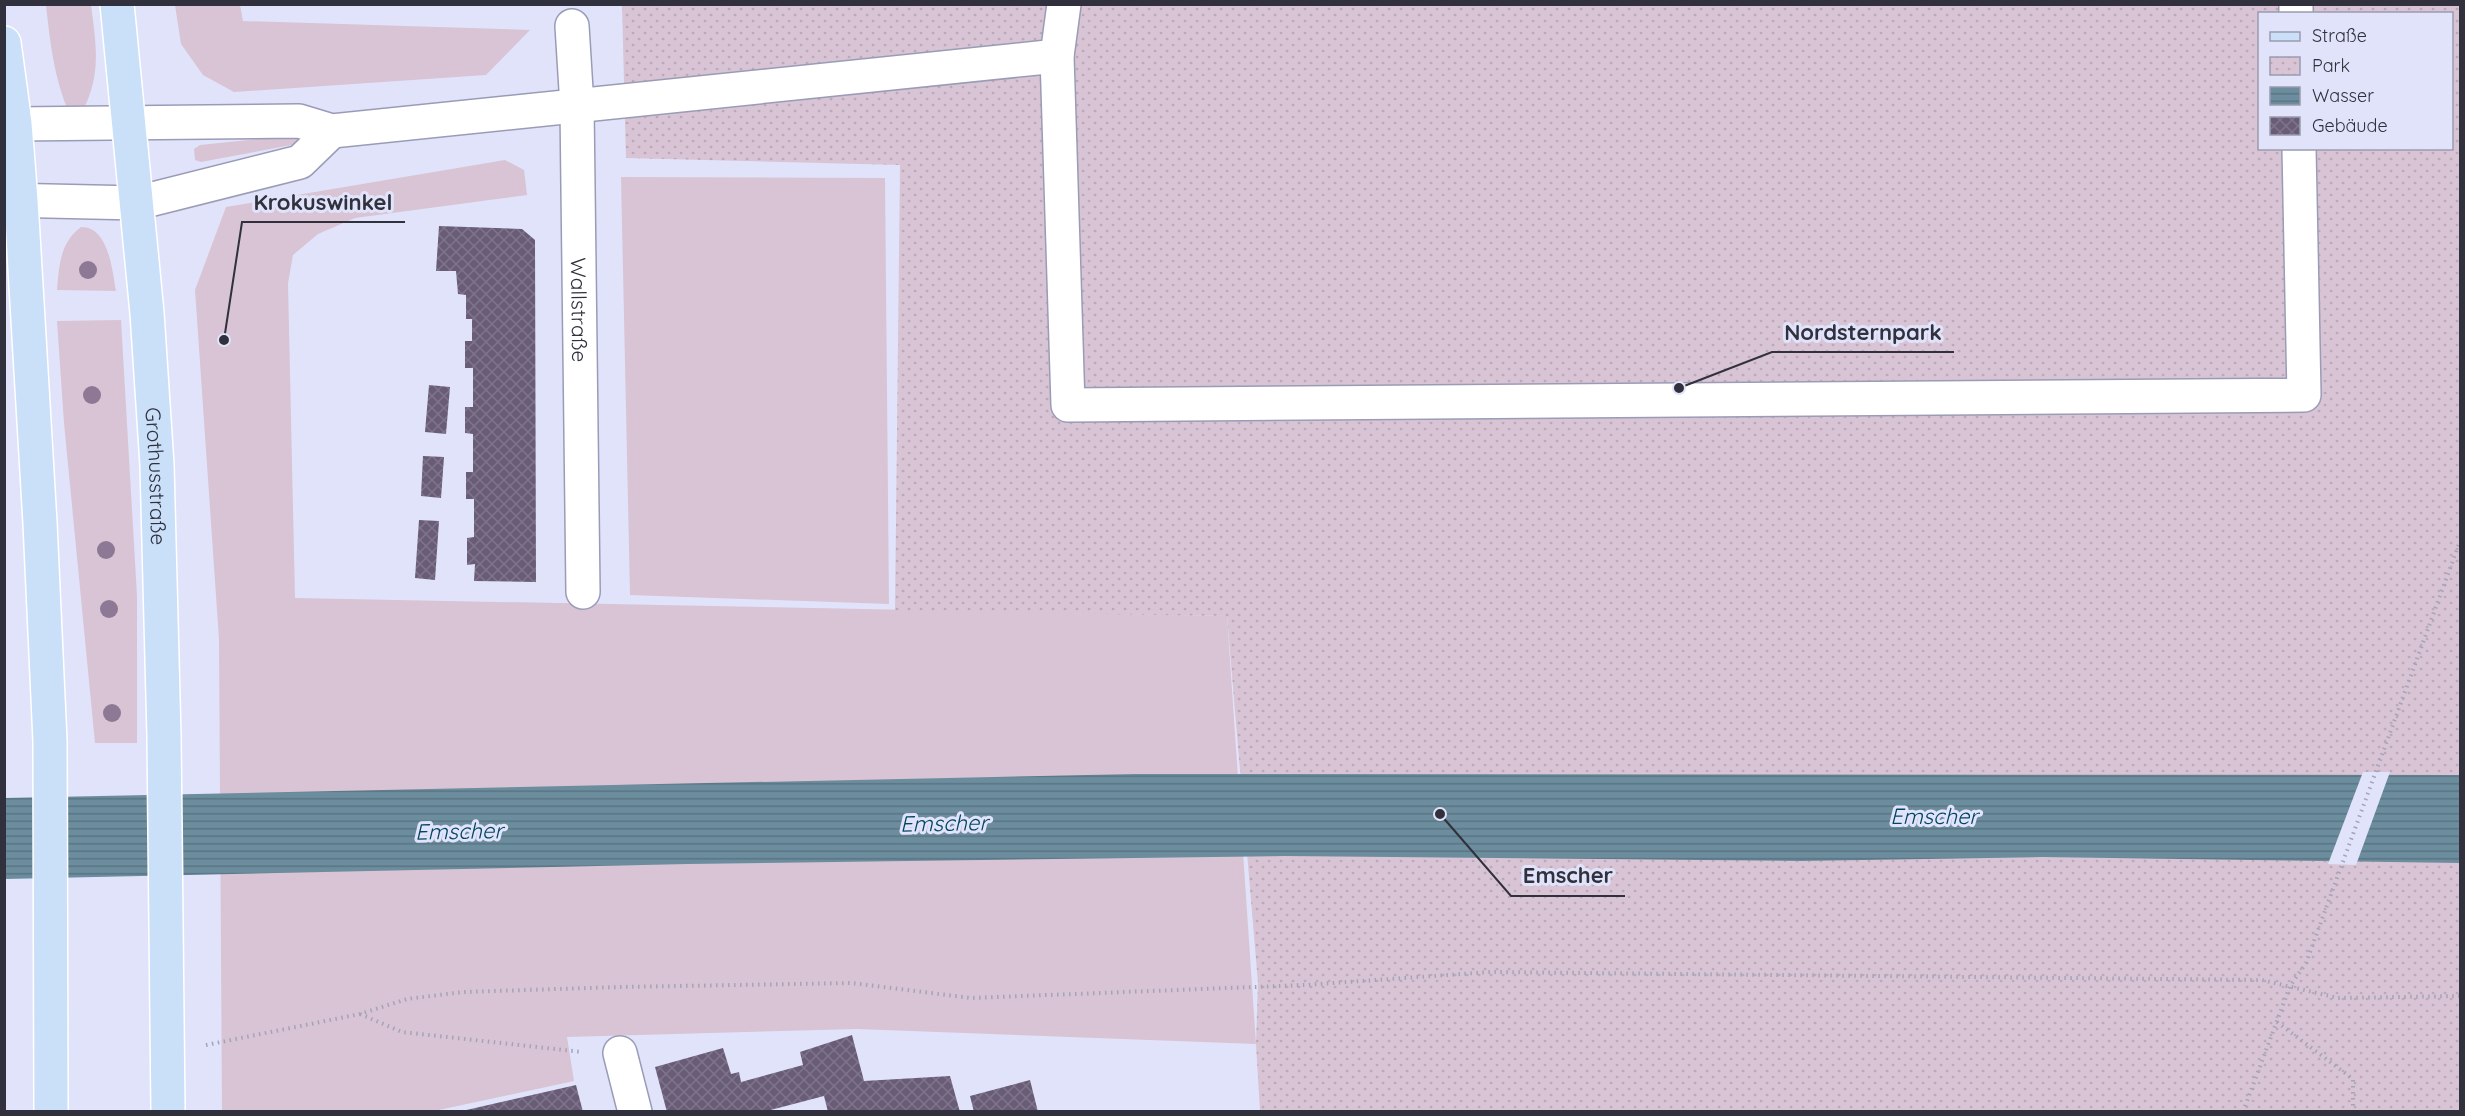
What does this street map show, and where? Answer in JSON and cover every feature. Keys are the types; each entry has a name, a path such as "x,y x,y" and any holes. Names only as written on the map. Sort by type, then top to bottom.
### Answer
{"main road":[{"name":"Grothusstraße","path":"117,4 147,314 157,465 164,736 168,1112"},
{"path":"4,43 13,200 40,523 50,741 51,1112"}],"street":[{"path":"1064,4 1057,56 1068,405 2304,395 2299,150"},
{"name":"Wallstraße","path":"572,26 577,106 583,592"},
{"path":"10,125 299,121 332,131 1057,56"},
{"path":"13,200 136,203 300,162 332,131"},
{"path":"620,1053 635,1112"}],"path":[{"path":"2243,1112 2290,986 2306,963 2460,541"},
{"path":"168,1053 360,1014 407,999 474,992 852,983 971,998 1305,985 1490,972 2262,980 2338,998 2460,996"},
{"path":"360,1014 402,1032 569,1052 620,1053"},
{"path":"2277,1022 2353,1079 2353,1112"}],"green space":[{"path":"46,5 91,5 96,47 95,72 93,85 82,112 69,113 64,100 53,60"},
{"path":"175,5 240,5 243,21 530,30 486,75 234,92 203,75 181,44"},
{"path":"622,5 2460,5 2460,1111 1260,1111 1256,1044 1258,983 1227,616 895,611 900,165 626,158"},
{"path":"296,135 300,138 297,144 201,162 195,160 194,149 200,145"},
{"path":"505,160 524,170 527,195 355,218 318,234 293,255 288,283 295,598 1227,616 1256,1044 857,1029 567,1037 574,1081 434,1111 222,1111 219,639 195,290 226,207"},
{"path":"621,177 885,178 889,604 630,595"},
{"path":"81,227 98,234 108,251 116,291 57,290 60,264 65,247"},
{"path":"121,320 137,596 137,743 95,743 64,423 57,321"}],"water":[{"path":"1135,774 2460,775 2460,863 2042,857 1801,861 1285,856 688,864 5,879 4,798"}],"pier":[{"path":"2363,772 2390,772 2356,865 2328,864"}],"building":[{"path":"439,226 522,229 535,240 536,582 474,581 475,564 467,565 467,538 474,537 474,499 466,499 466,472 473,472 473,434 465,433 465,407 473,407 473,368 465,368 465,341 472,341 472,319 466,319 466,295 458,294 456,271 436,271"},
{"path":"429,385 450,387 446,434 425,432"},
{"path":"423,456 444,457 441,498 421,496"},
{"path":"419,520 439,521 435,580 415,578"},
{"path":"852,1035 864,1081 950,1076 960,1112 828,1112 824,1096 763,1112 667,1112 655,1067 723,1048 731,1074 739,1072 741,1082 803,1065 800,1052"},
{"path":"1030,1080 1038,1112 974,1112 970,1096"},
{"path":"576,1085 583,1112 462,1112 462,1111"}],"place":[{"name":"Krokuswinkel","path":"224,340"},
{"name":"Nordsternpark","path":"1679,388"},
{"name":"Emscher","path":"1440,814"}]}
